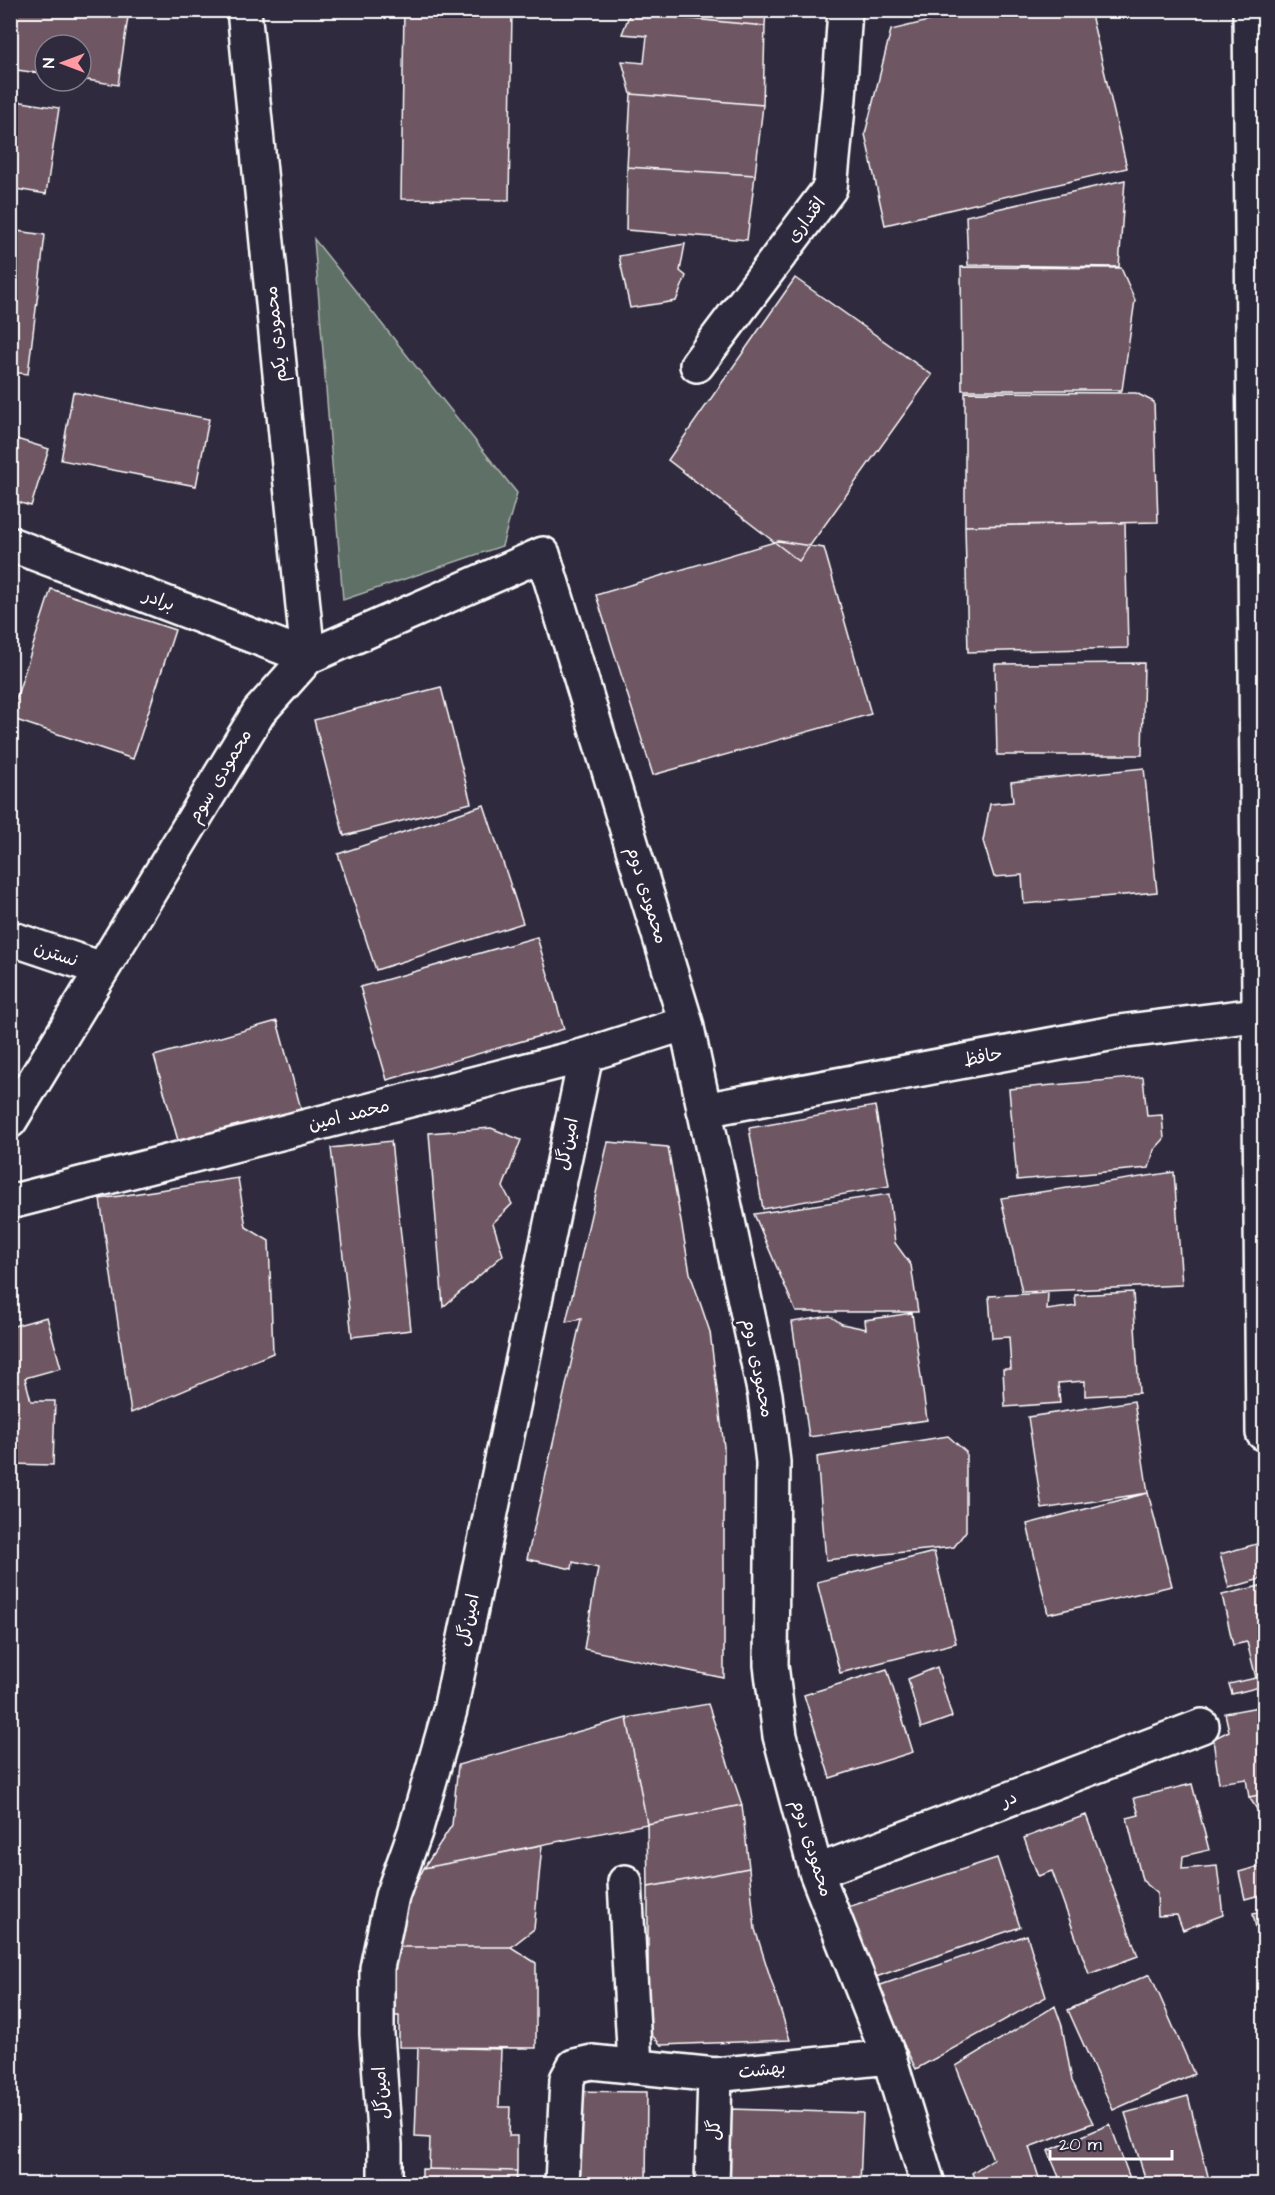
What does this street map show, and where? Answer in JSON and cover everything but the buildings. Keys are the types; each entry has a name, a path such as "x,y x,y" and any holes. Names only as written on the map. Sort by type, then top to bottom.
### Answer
{"street":[{"name":"محمودی یکم","path":"244,10 308,657"},
{"name":"اقتداری","path":"697,365 830,188 845,10"},
{"path":"1250,10 1262,1014 1263,1433"},
{"name":"برادر","path":"10,544 308,657"},
{"name":"محمودی سوم","path":"10,1121 259,712 308,657 543,554"},
{"name":"محمودی دوم","path":"543,554 686,1023 765,1395 773,1462 771,1665 780,1736 816,1872 889,2057 928,2184"},
{"name":"نسترن","path":"10,938 102,969"},
{"name":"حافظ","path":"704,1110 1119,1032 1262,1014"},
{"name":"محمد امین","path":"10,1202 586,1054 686,1023"},
{"name":"امین‌گل","path":"385,2184 385,2145 376,2034 377,1968 392,1896 415,1832 450,1710 586,1054"},
{"name":"در","path":"816,1872 1202,1726"},
{"path":"625,1882 635,2066"},
{"name":"بهشت","path":"562,2184 567,2079 574,2066 592,2062 715,2075 889,2057"},
{"name":"گل","path":"712,2184 715,2075"}],"green space":[{"path":"314,239 517,493 502,546 343,600"}]}
